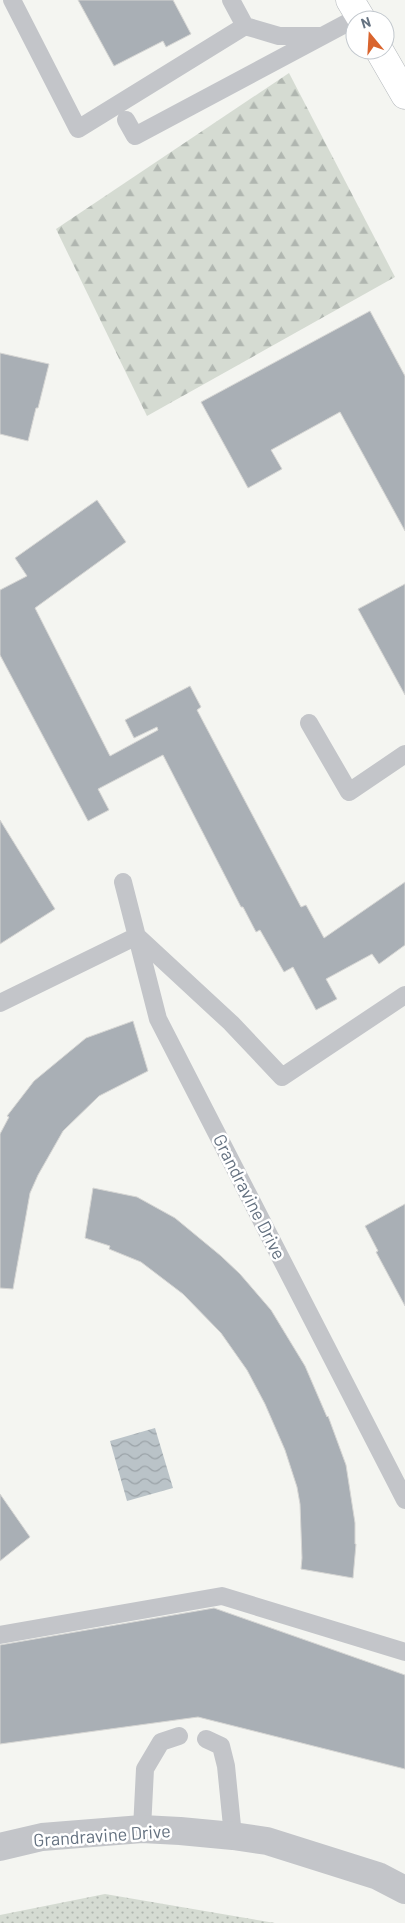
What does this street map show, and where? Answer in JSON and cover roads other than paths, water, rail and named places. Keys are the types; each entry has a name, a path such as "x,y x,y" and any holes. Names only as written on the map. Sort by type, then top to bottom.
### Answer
{"main road":[{"path":"385,60 405,95"}],"street":[{"name":"Grandravine Drive","path":"0,1847 42,1837 142,1830 180,1830 267,1842 378,1876 405,1890"}],"lane":[{"path":"12,0 78,128 245,26"},
{"path":"231,0 245,26 279,36 322,36"},
{"path":"126,120 135,136 322,36 345,20"},
{"path":"310,723 349,792 405,754"},
{"name":"Grandravine Drive","path":"123,882 158,1018 405,1500"},
{"path":"0,1003 137,936 231,1023 282,1077 405,996"},
{"path":"0,1634 222,1596 405,1652"},
{"path":"142,1830 145,1769 161,1742 179,1736"},
{"path":"206,1739 222,1746 226,1766 233,1836"}],"water":[{"path":"155,1428 173,1488 127,1501 110,1441"}]}
